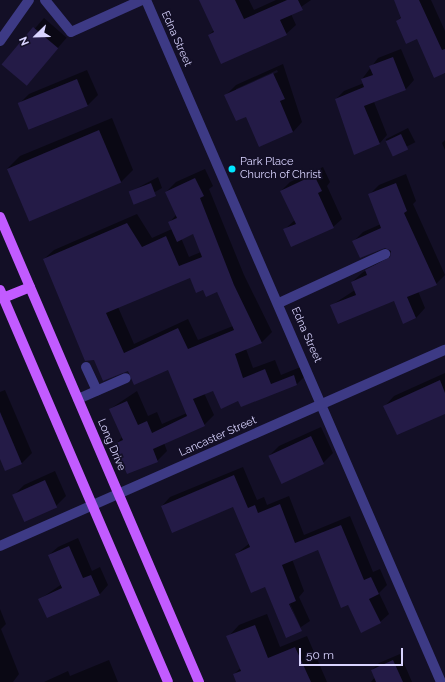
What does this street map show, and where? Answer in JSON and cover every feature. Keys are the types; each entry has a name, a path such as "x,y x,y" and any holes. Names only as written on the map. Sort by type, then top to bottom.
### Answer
{"main road":[{"name":"Long Drive","path":"0,217 199,682"},
{"path":"30,287 2,294 168,682"}],"street":[{"path":"0,41 29,0"},
{"path":"45,0 72,32 142,0"},
{"name":"Edna Street","path":"146,0 323,403 441,682"},
{"path":"279,304 385,254"},
{"name":"Lancaster Street","path":"0,546 445,350"},
{"path":"86,367 97,391"},
{"path":"78,400 126,378"}],"building":[{"path":"199,0 235,0 244,19 287,0 298,0 303,10 280,20 287,35 221,64 208,35 214,32"},
{"path":"394,0 419,0 442,50 445,49 445,73 434,78 417,39 406,44 396,21 401,18"},
{"path":"33,27 58,48 27,86 2,65"},
{"path":"393,57 406,90 364,106 380,144 354,155 335,99 364,87 361,79 373,75 369,66"},
{"path":"273,73 285,99 280,101 293,132 259,147 246,117 236,121 224,95"},
{"path":"77,79 88,106 29,130 18,103"},
{"path":"99,130 121,182 29,222 7,169"},
{"path":"401,134 408,149 393,157 386,141"},
{"path":"314,175 322,191 318,193 334,228 291,247 283,229 296,224 280,191"},
{"path":"195,178 204,196 200,198 234,285 262,343 235,354 243,378 265,369 271,384 294,375 297,385 241,407 238,401 221,409 213,391 193,399 205,426 153,449 158,462 127,474 114,444 123,440 109,409 127,401 138,425 147,421 152,433 187,416 168,370 134,385 128,371 103,381 94,360 85,361 43,259 127,223 142,247 166,236 179,266 202,257 193,234 177,242 168,222 177,218 165,192","holes":["190,278 196,293 203,290 206,297 217,292 234,330 188,349 178,328 124,353 106,313"]},
{"path":"151,183 156,196 134,205 129,192"},
{"path":"396,183 407,211 404,213 437,285 407,297 416,318 403,324 394,301 338,324 330,305 356,295 351,282 367,275 365,270 390,257 391,251 385,248 360,258 352,241 381,228 368,194"},
{"path":"440,380 445,393 445,414 397,435 383,406"},
{"path":"0,412 22,464 5,471 0,459"},
{"path":"311,436 324,464 282,484 268,456"},
{"path":"234,475 248,508 255,505 258,513 280,504 295,543 341,525 364,580 371,577 379,594 369,599 381,623 361,633 348,605 341,608 318,550 282,565 296,601 289,604 302,631 286,638 265,587 251,593 235,554 250,547 233,507 172,533 161,506"},
{"path":"45,480 57,507 24,522 12,495"},
{"path":"69,546 83,578 91,575 100,595 47,618 38,599 62,588 48,555"},
{"path":"255,625 268,658 295,647 311,682 236,682 233,674 241,671 226,636"},
{"path":"393,660 403,682 376,682 371,670"}],"place":[{"name":"Park Place Church of Christ","path":"232,169"}]}
